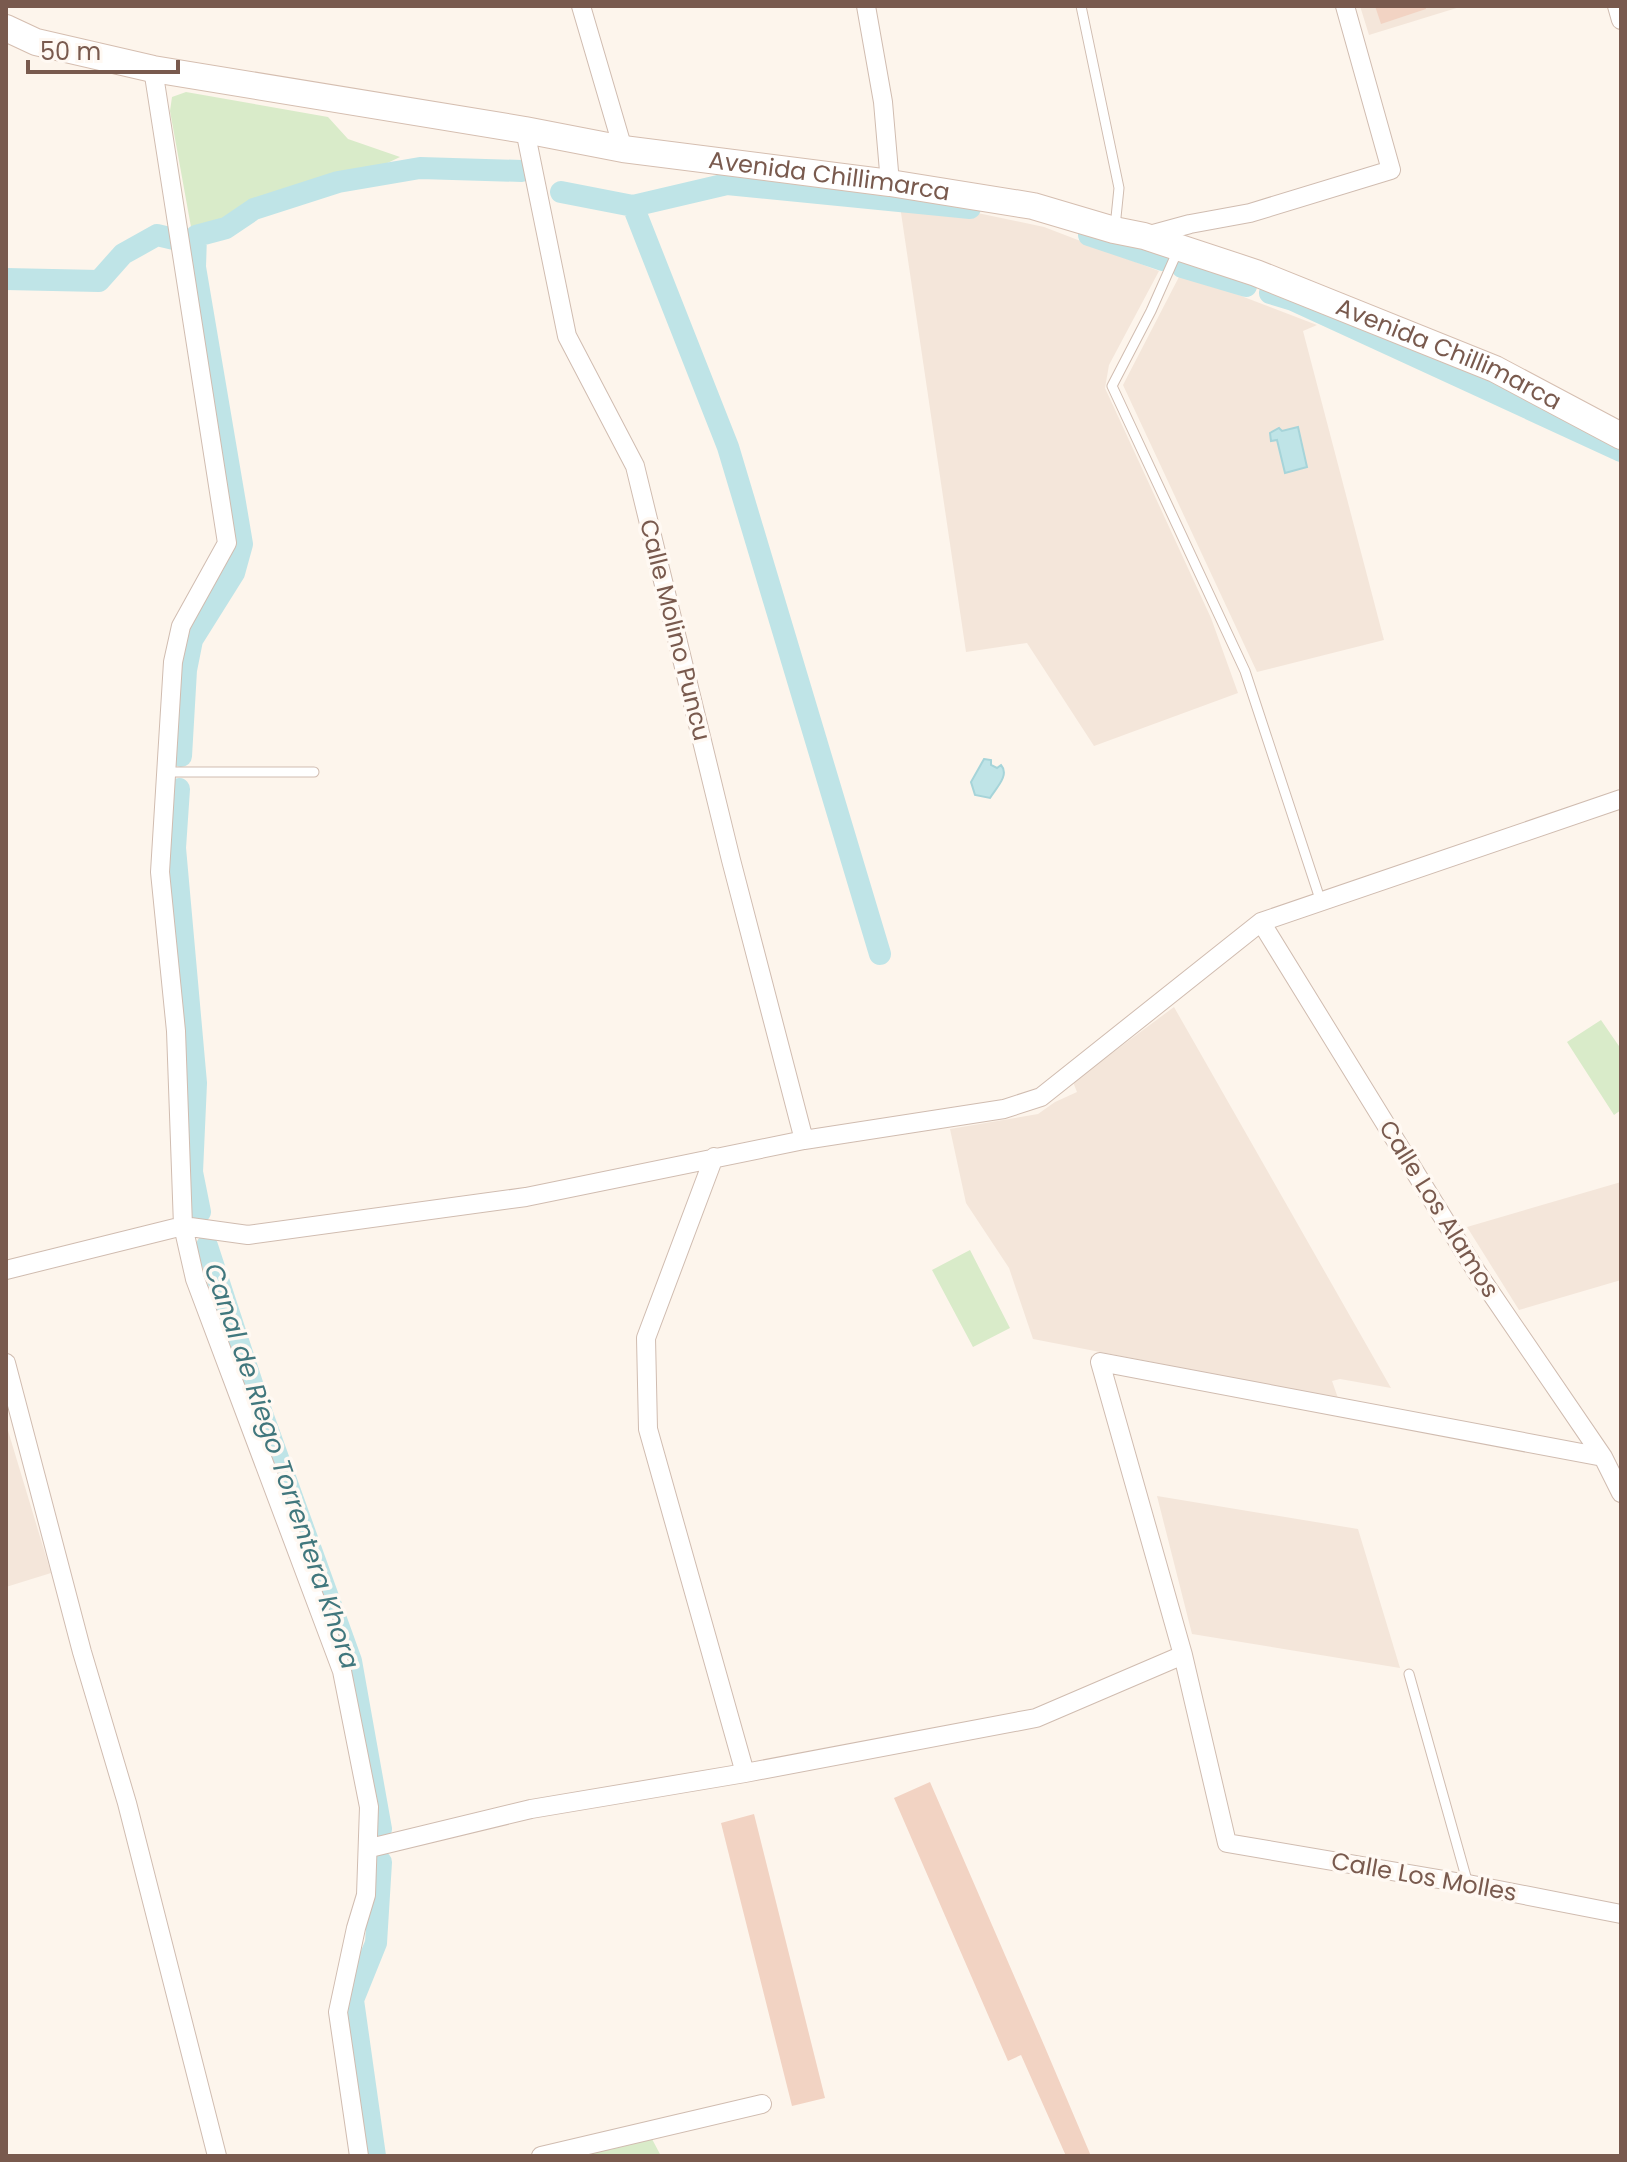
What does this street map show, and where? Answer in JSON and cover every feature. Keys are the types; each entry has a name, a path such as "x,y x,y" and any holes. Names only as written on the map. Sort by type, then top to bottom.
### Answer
{"street":[{"path":"581,6 623,149"},
{"path":"866,6 883,102 890,183"},
{"path":"1144,236 1250,213 1391,170 1345,6"},
{"path":"1617,6 1621,20"},
{"name":"Avenida Chillimarca","path":"6,28 36,42 153,69 623,149 890,183 1033,206 1144,236 1256,273 1495,369 1621,436"},
{"path":"153,69 227,543 181,626 173,662 160,872 176,1031 183,1226 195,1279 342,1671 369,1807 366,1895 338,2012 359,2156"},
{"name":"Calle Molino Puncu","path":"525,130 567,336 635,466 727,845 804,1140"},
{"path":"6,1270 183,1226 248,1235 526,1197 804,1140 1004,1109 1041,1097 1261,922 1621,799"},
{"name":"Calle Los Alamos","path":"1261,922 1476,1271 1603,1457 1621,1493"},
{"path":"714,1157 646,1338 648,1429 745,1773"},
{"path":"370,1848 531,1809 745,1773 1036,1718 1183,1655 1100,1362 1603,1457"},
{"path":"6,1363 82,1652 127,1803 217,2156"},
{"name":"Calle Los Molles","path":"1183,1655 1227,1843 1621,1914"},
{"path":"541,2156 762,2104"}],"lane":[{"path":"1081,6 1119,188 1114,230"},
{"path":"1179,248 1112,386 1245,671 1321,902"},
{"path":"166,772 314,772"},
{"path":"1409,1674 1468,1884"}],"shaded area":[{"path":"1360,6 1463,6 1369,35"},
{"path":"900,206 968,211 1044,227 1159,271 1109,365 1105,388 1211,618 1238,693 1094,746 1027,643 966,652"},
{"path":"1181,273 1317,325 1303,331 1384,640 1257,672 1123,385"},
{"path":"1174,1007 1391,1388 1340,1379 1332,1381 1338,1398 1033,1339 1009,1268 966,1203 950,1129 1038,1114 1077,1092 1073,1082"},
{"path":"1621,1182 1621,1280 1519,1310 1467,1227"},
{"path":"6,1424 51,1573 6,1587"},
{"path":"1157,1496 1358,1529 1400,1668 1192,1634"}],"green space":[{"path":"186,92 328,117 348,139 400,157 379,167 333,176 252,201 218,222 191,227 170,111 172,97"},
{"path":"1601,1020 1621,1049 1621,1110 1614,1115 1567,1042"},
{"path":"970,1250 1010,1328 973,1347 932,1270"},
{"path":"652,2139 661,2156 573,2156"}],"water":[{"path":"1298,427 1307,467 1285,473 1277,440 1271,441 1270,433 1279,428 1282,431"},
{"path":"984,759 991,760 991,765 997,768 1001,765 1004,773 990,798 975,795 971,782"}],"building":[{"path":"1375,6 1425,6 1426,9 1381,24"},
{"path":"930,1782 1091,2156 1066,2156 1021,2055 1008,2061 894,1798"},
{"path":"754,1814 825,2098 792,2106 721,1823"}],"waterway":[{"name":"Canal de Riego Torrentera Khora","path":"181,756 186,670 192,640 234,573 242,544 195,267 196,236 226,228 254,209 338,182 420,168 522,171"},
{"name":"Canal de Riego Torrentera Khora","path":"561,192 633,206 727,184 970,208"},
{"path":"633,206 728,447 880,954"},
{"name":"Canal de Riego Torrentera Khora","path":"6,279 99,281 123,254 157,235 174,239"},
{"name":"Canal de Riego Torrentera Khora","path":"1089,235 1163,260"},
{"name":"Canal de Riego Torrentera Khora","path":"1182,267 1246,286"},
{"name":"Canal de Riego Torrentera Khora","path":"1270,293 1293,300 1621,451"},
{"name":"Canal de Riego Torrentera Khora","path":"179,789 175,848 196,1083 192,1172 200,1212"},
{"name":"Canal de Riego Torrentera Khora","path":"207,1246 260,1408 351,1661 381,1829"},
{"name":"Canal de Riego Torrentera Khora","path":"375,2156 353,2000 376,1943 381,1862"}]}
